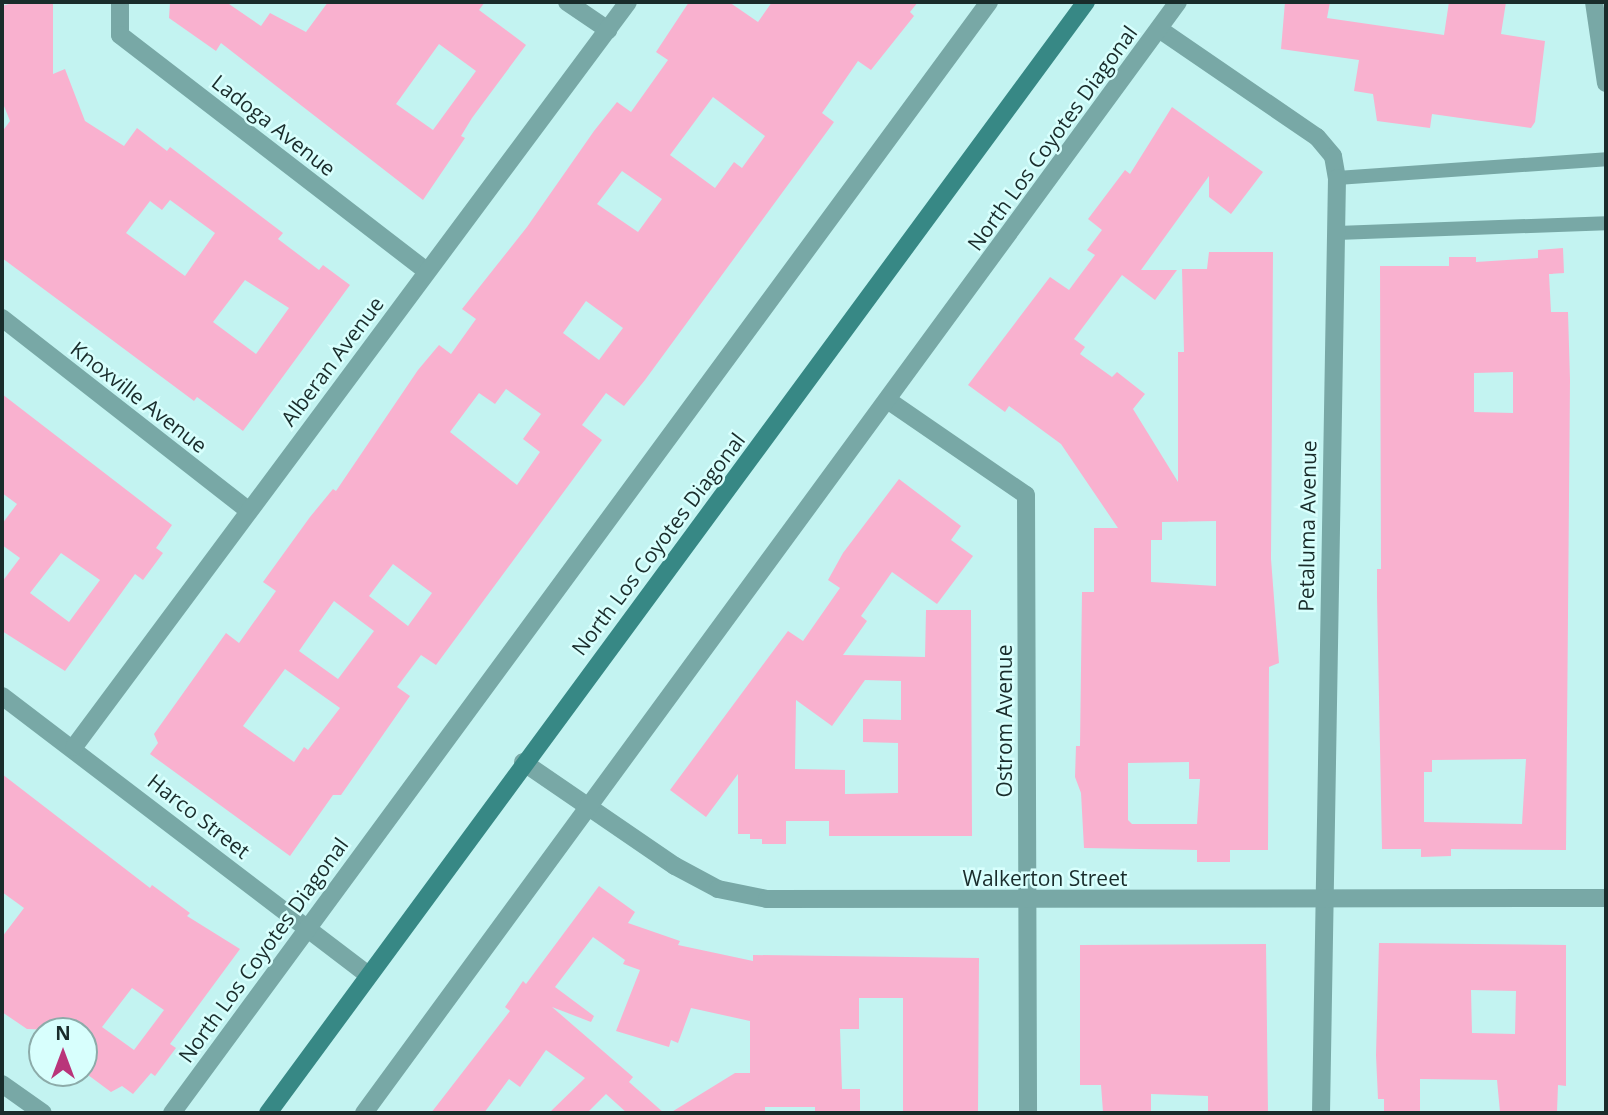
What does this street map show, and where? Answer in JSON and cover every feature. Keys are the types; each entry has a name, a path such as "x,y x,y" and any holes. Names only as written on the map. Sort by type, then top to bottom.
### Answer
{"main road":[{"name":"North Los Coyotes Diagonal","path":"268,1113 523,762 1086,2"}],"street":[{"name":"Ladoga Avenue","path":"120,2 120,35 427,271"},
{"path":"567,2 608,30"},
{"name":"Alberan Avenue","path":"74,747 628,2"},
{"name":"North Los Coyotes Diagonal","path":"172,1113 989,2"},
{"name":"North Los Coyotes Diagonal","path":"364,1113 587,807 889,401 1178,2"},
{"path":"1594,2 1606,83"},
{"name":"Petaluma Avenue","path":"1159,29 1317,137 1333,156 1337,178 1322,900 1321,1113"},
{"name":"Knoxville Avenue","path":"2,318 249,511"},
{"name":"Ostrom Avenue","path":"889,401 1026,495 1028,1113"},
{"name":"Harco Street","path":"2,696 74,747 368,975"},
{"name":"Walkerton Street","path":"523,762 675,866 730,892 767,899 1606,898"},
{"path":"2,1084 43,1113"}],"lane":[{"path":"1337,178 1606,159"},
{"path":"1336,233 1606,223"}],"building":[{"path":"170,2 226,2 261,26 270,13 306,32 328,2 485,2 479,10 526,45 472,118 461,136 465,138 423,200 221,43 216,51 169,18","holes":["439,44 476,71 433,130 396,104"]},
{"path":"689,2 729,2 758,22 772,2 918,2 910,12 914,16 871,70 858,61 822,113 834,122 645,380 624,406 606,393 582,425 602,440 436,665 421,655 397,687 410,696 341,795 333,795 290,856 150,754 158,743 154,734 226,633 239,643 276,591 263,582 310,517 333,489 336,491 418,370 439,345 451,354 476,319 462,309 527,227 594,131 617,102 631,112 668,60 656,52","holes":["713,97 765,136 742,168 734,162 715,188 670,155","622,171 662,199 638,232 597,204","586,301 623,328 599,360 563,333","506,389 541,414 523,439 540,452 517,485 450,432 479,393 495,404","393,564 432,593 408,626 369,596","334,601 374,631 338,679 299,651","285,669 340,708 308,750 304,747 294,762 243,726"]},
{"path":"1285,2 1330,2 1327,18 1444,35 1449,2 1506,2 1501,34 1545,41 1535,122 1531,128 1432,114 1430,128 1377,121 1373,94 1354,91 1359,60 1281,49"},
{"path":"53,4 53,74 65,69 85,121 124,146 137,128 167,151 170,147 283,233 278,239 319,270 323,265 350,285 243,431 197,397 194,401 2,258 2,132 10,121 2,101 2,6","holes":["170,200 215,233 185,276 126,233 150,201 162,210","245,280 289,308 256,354 213,322"]},
{"path":"1172,107 1263,172 1231,214 1209,197 1209,176 1141,270 1177,270 1155,300 1122,275 1074,339 1085,347 1080,354 1112,377 1117,372 1145,394 1133,409 1178,482 1178,352 1184,352 1182,269 1207,269 1209,252 1273,252 1271,559 1279,663 1269,667 1268,850 1230,850 1230,862 1197,862 1197,850 1084,848 1081,793 1075,777 1076,746 1080,746 1082,592 1094,592 1094,528 1118,528 1061,444 1009,406 1005,412 968,385 1050,277 1069,290 1095,255 1087,250 1102,230 1088,219 1125,170 1130,174","holes":["1216,521 1216,586 1151,582 1151,540 1162,540 1162,522","1189,762 1189,779 1200,779 1197,824 1132,824 1128,820 1128,763"]},
{"path":"1563,248 1564,273 1549,274 1551,312 1568,312 1570,380 1566,850 1451,849 1451,856 1421,857 1421,849 1382,849 1377,597 1377,569 1381,569 1380,266 1449,266 1449,257 1476,257 1476,262 1538,258 1538,250","holes":["1513,372 1513,413 1474,412 1474,373","1526,759 1522,824 1424,822 1424,772 1432,772 1432,760"]},
{"path":"2,394 172,525 156,548 163,553 143,580 135,574 65,671 2,631 2,582 20,558 2,545 2,524 17,504 2,493","holes":["61,553 100,580 69,622 30,593"]},
{"path":"899,479 961,526 951,540 973,556 937,604 892,572 861,616 867,621 843,655 925,657 926,610 971,610 972,836 829,836 829,821 786,821 786,844 762,844 762,839 750,839 750,834 738,834 738,774 706,817 670,790 788,631 803,641 840,588 828,580 843,553","holes":["865,680 901,681 901,720 863,719 863,742 898,743 898,793 845,794 845,770 795,769 796,700 832,726"]},
{"path":"2,774 150,888 152,885 190,913 187,916 240,949 170,1044 176,1048 155,1076 151,1073 133,1094 122,1086 111,1092 98,1082 98,1017 28,1017 27,1029 2,1012 2,937 24,908 2,892","holes":["132,988 164,1010 134,1050 102,1027"]},
{"path":"599,886 635,912 628,923 680,941 678,945 753,961 753,955 979,958 978,1113 903,1113 903,998 859,998 859,1029 840,1029 842,1089 860,1089 860,1113 815,1113 815,1107 765,1107 765,1113 670,1113 735,1073 750,1073 750,1021 691,1008 678,1043 671,1040 669,1047 616,1031 640,970 623,964 625,960 593,937 555,987 594,1016 591,1022 552,1007 633,1077 629,1082 664,1113 627,1113 606,1094 587,1113 549,1113 585,1078 546,1050 520,1087 509,1079 484,1113 431,1113 510,1011 505,1007 523,981 526,984"},
{"path":"1379,943 1566,945 1566,1086 1558,1085 1557,1112 1500,1112 1497,1080 1420,1079 1420,1111 1384,1111 1384,1099 1378,1099 1376,1055","holes":["1471,990 1516,991 1515,1034 1472,1033"]},
{"path":"1266,944 1268,1113 1208,1113 1208,1096 1151,1094 1151,1112 1103,1112 1101,1085 1080,1085 1080,945"}]}
